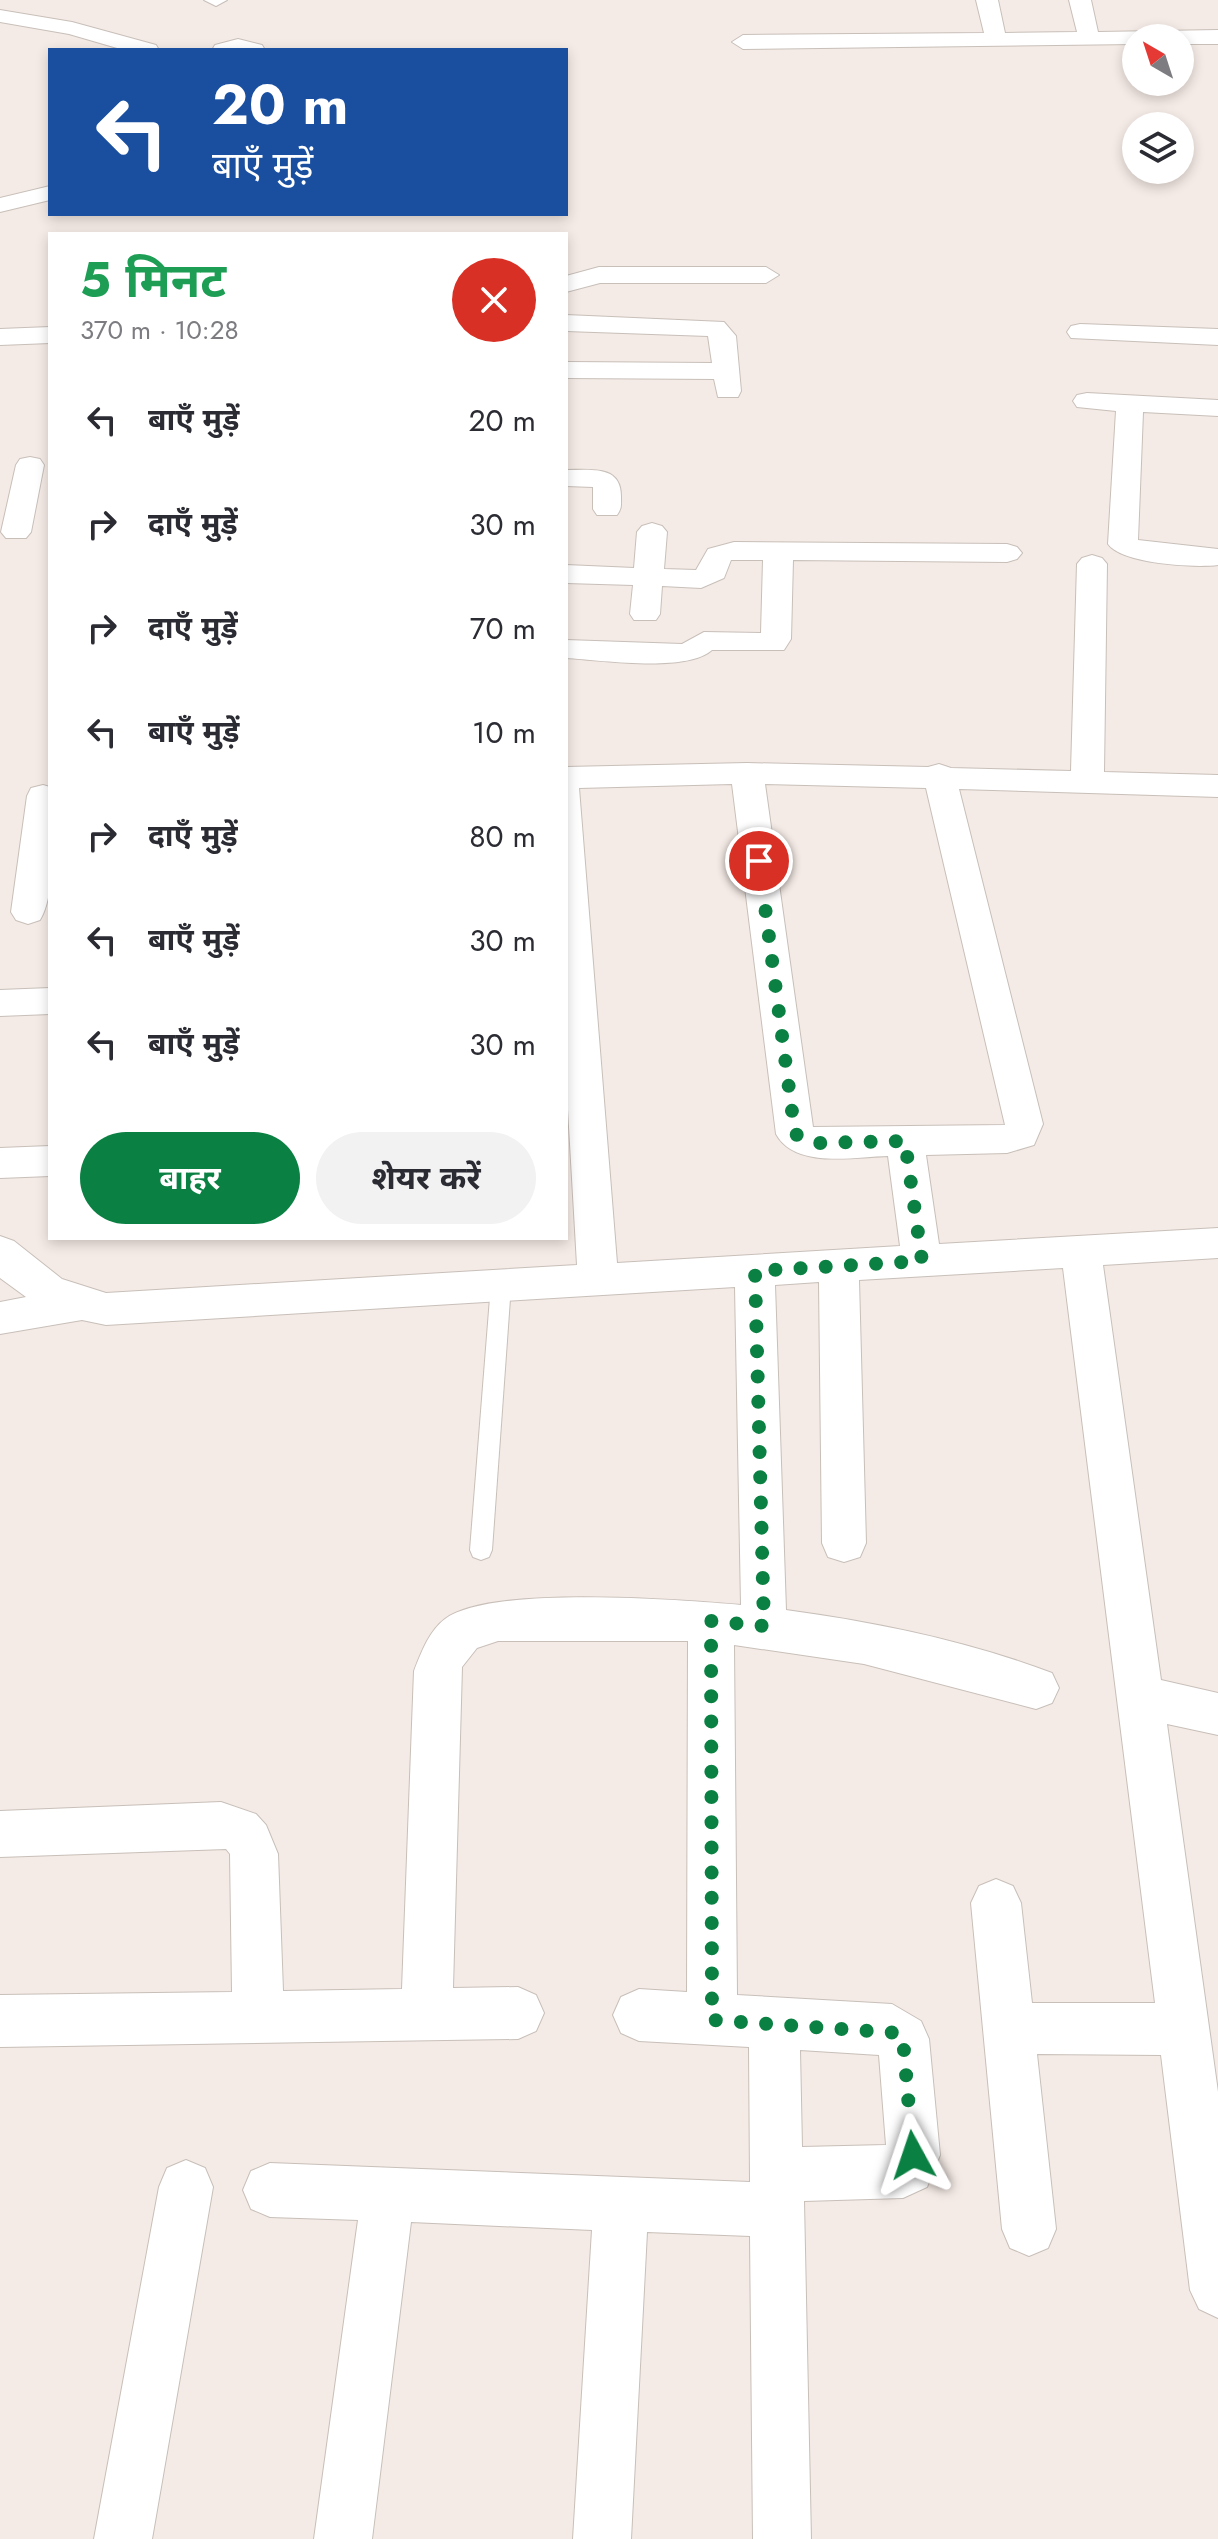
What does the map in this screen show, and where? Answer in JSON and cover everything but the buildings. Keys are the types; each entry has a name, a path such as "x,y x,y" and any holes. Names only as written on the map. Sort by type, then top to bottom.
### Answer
{"street":[{"path":"987,0 996,39"},
{"path":"1080,0 1089,38"},
{"path":"0,16 87,32 141,48"},
{"path":"743,42 1218,37"},
{"path":"0,205 48,193"},
{"path":"568,283 599,275 766,275"},
{"path":"568,323 715,328 723,336 727,381 568,370"},
{"path":"1080,332 1218,337"},
{"path":"0,337 48,335"},
{"path":"1087,401 1218,408"},
{"path":"1130,403 1123,544 1131,550 1214,557"},
{"path":"16,532 12,497 30,465"},
{"path":"568,478 607,483 607,509"},
{"path":"645,614 652,532"},
{"path":"568,649 682,653 693,651 704,641 773,643 776,639 778,551"},
{"path":"568,574 709,578 718,555 725,552 1007,553"},
{"path":"1087,781 1092,564"},
{"path":"747,773 795,1134 817,1143 1007,1139 1021,1135 1024,1124 939,775"},
{"path":"568,778 747,773 939,775 1218,786"},
{"path":"26,913 43,796"},
{"path":"568,845 573,976 598,1280"},
{"path":"0,1003 48,1001"},
{"path":"905,1141 922,1261"},
{"path":"0,1163 48,1161"},
{"path":"0,1252 44,1292 78,1305 106,1309 1218,1243"},
{"path":"1081,1251 1182,2029 1208,2146 1218,2290"},
{"path":"839,1265 844,1543"},
{"path":"755,1271 764,1626"},
{"path":"0,1318 78,1305"},
{"path":"711,1621 712,2020"},
{"path":"427,2014 437,1671 444,1651 456,1638 475,1626 508,1622 711,1621 764,1626 885,1646 1036,1688"},
{"path":"1140,1697 1218,1714"},
{"path":"0,1834 221,1825 240,1828 249,1837 254,1854 258,2017"},
{"path":"996,1903 1029,2229"},
{"path":"0,2021 518,2013"},
{"path":"270,2190 621,2204 777,2193 908,2168 913,2155 903,2039 898,2033 639,2015"},
{"path":"774,2024 782,2539"},
{"path":"1009,2028 1182,2029"},
{"path":"123,2539 186,2187"},
{"path":"343,2539 388,2195"},
{"path":"602,2539 621,2204"}],"lane":[{"path":"481,1550 501,1285"}],"route":[{"path":"759,861 795,1134 803,1140 817,1143 905,1141 922,1261 755,1271 764,1626 711,1621 712,2020 892,2030 898,2033 903,2039 913,2155"}]}
